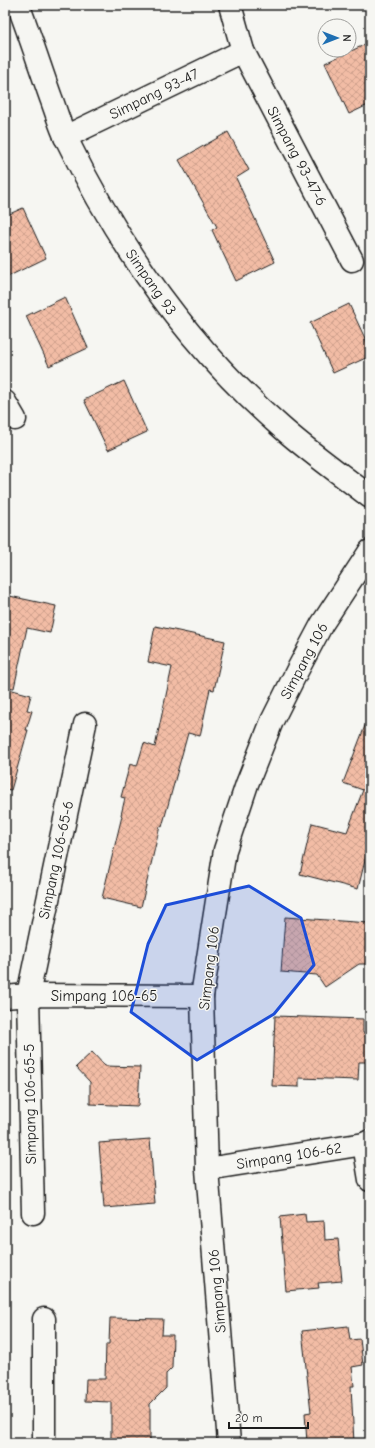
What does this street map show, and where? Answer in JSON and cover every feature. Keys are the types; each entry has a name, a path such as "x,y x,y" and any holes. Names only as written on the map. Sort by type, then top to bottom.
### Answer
{"street":[{"name":"Simpang 93","path":"19,5 65,137 131,255 161,298 198,344 238,388 282,428 370,497"},
{"name":"Simpang 93-47-6","path":"230,5 243,51 352,260"},
{"name":"Simpang 93-47","path":"65,137 243,51"},
{"name":"Simpang 106","path":"229,1443 207,1169 202,996 225,850 247,784 272,721 322,624 370,551"},
{"name":"Simpang 106-65-6","path":"28,995 85,724"},
{"name":"Simpang 106-65","path":"5,997 28,995 202,996"},
{"name":"Simpang 106-65-5","path":"28,995 32,1213"},
{"name":"Simpang 106-62","path":"207,1169 367,1143"},
{"path":"367,1143 370,1180"},
{"path":"44,1319 44,1443"}],"highlighted area":[{"path":"249,886 301,918 314,965 274,1014 197,1060 131,1012 148,944 166,905"}],"building":[{"path":"364,45 370,57 370,104 349,114 325,63 336,58 357,58 357,48"},
{"path":"228,132 249,170 236,178 275,262 236,281 212,230 217,227 179,160"},
{"path":"23,208 46,258 5,278 5,216"},
{"path":"65,297 88,348 49,366 26,316"},
{"path":"349,304 370,349 370,356 333,373 310,323"},
{"path":"124,381 147,432 108,450 84,400"},
{"path":"5,595 56,606 50,633 27,628 14,688 5,687"},
{"path":"155,626 225,641 214,690 210,689 200,736 188,733 162,827 160,826 141,907 102,898 122,816 125,798 121,797 130,764 137,766 144,743 155,747 172,667 148,662"},
{"path":"5,688 31,695 27,710 32,711 11,790 5,789"},
{"path":"368,718 370,718 370,840 358,889 300,874 312,823 347,832 363,790 343,783"},
{"path":"285,917 369,923 366,964 359,964 325,987 317,975 281,972"},
{"path":"275,1016 363,1019 363,1033 370,1033 370,1062 359,1062 358,1080 299,1078 299,1087 272,1086"},
{"path":"92,1052 105,1066 140,1067 138,1106 90,1104 90,1082 76,1067"},
{"path":"150,1139 155,1204 104,1208 99,1143"},
{"path":"305,1214 306,1222 324,1221 325,1240 338,1239 342,1281 318,1283 319,1288 286,1291 280,1217"},
{"path":"110,1318 163,1319 162,1335 173,1335 172,1368 166,1374 166,1388 150,1404 150,1443 111,1443 111,1402 85,1401 86,1379 105,1379 106,1344 109,1344"},
{"path":"348,1326 350,1340 360,1339 363,1365 352,1367 354,1386 351,1386 354,1443 307,1443 305,1413 311,1412 302,1331"}]}
